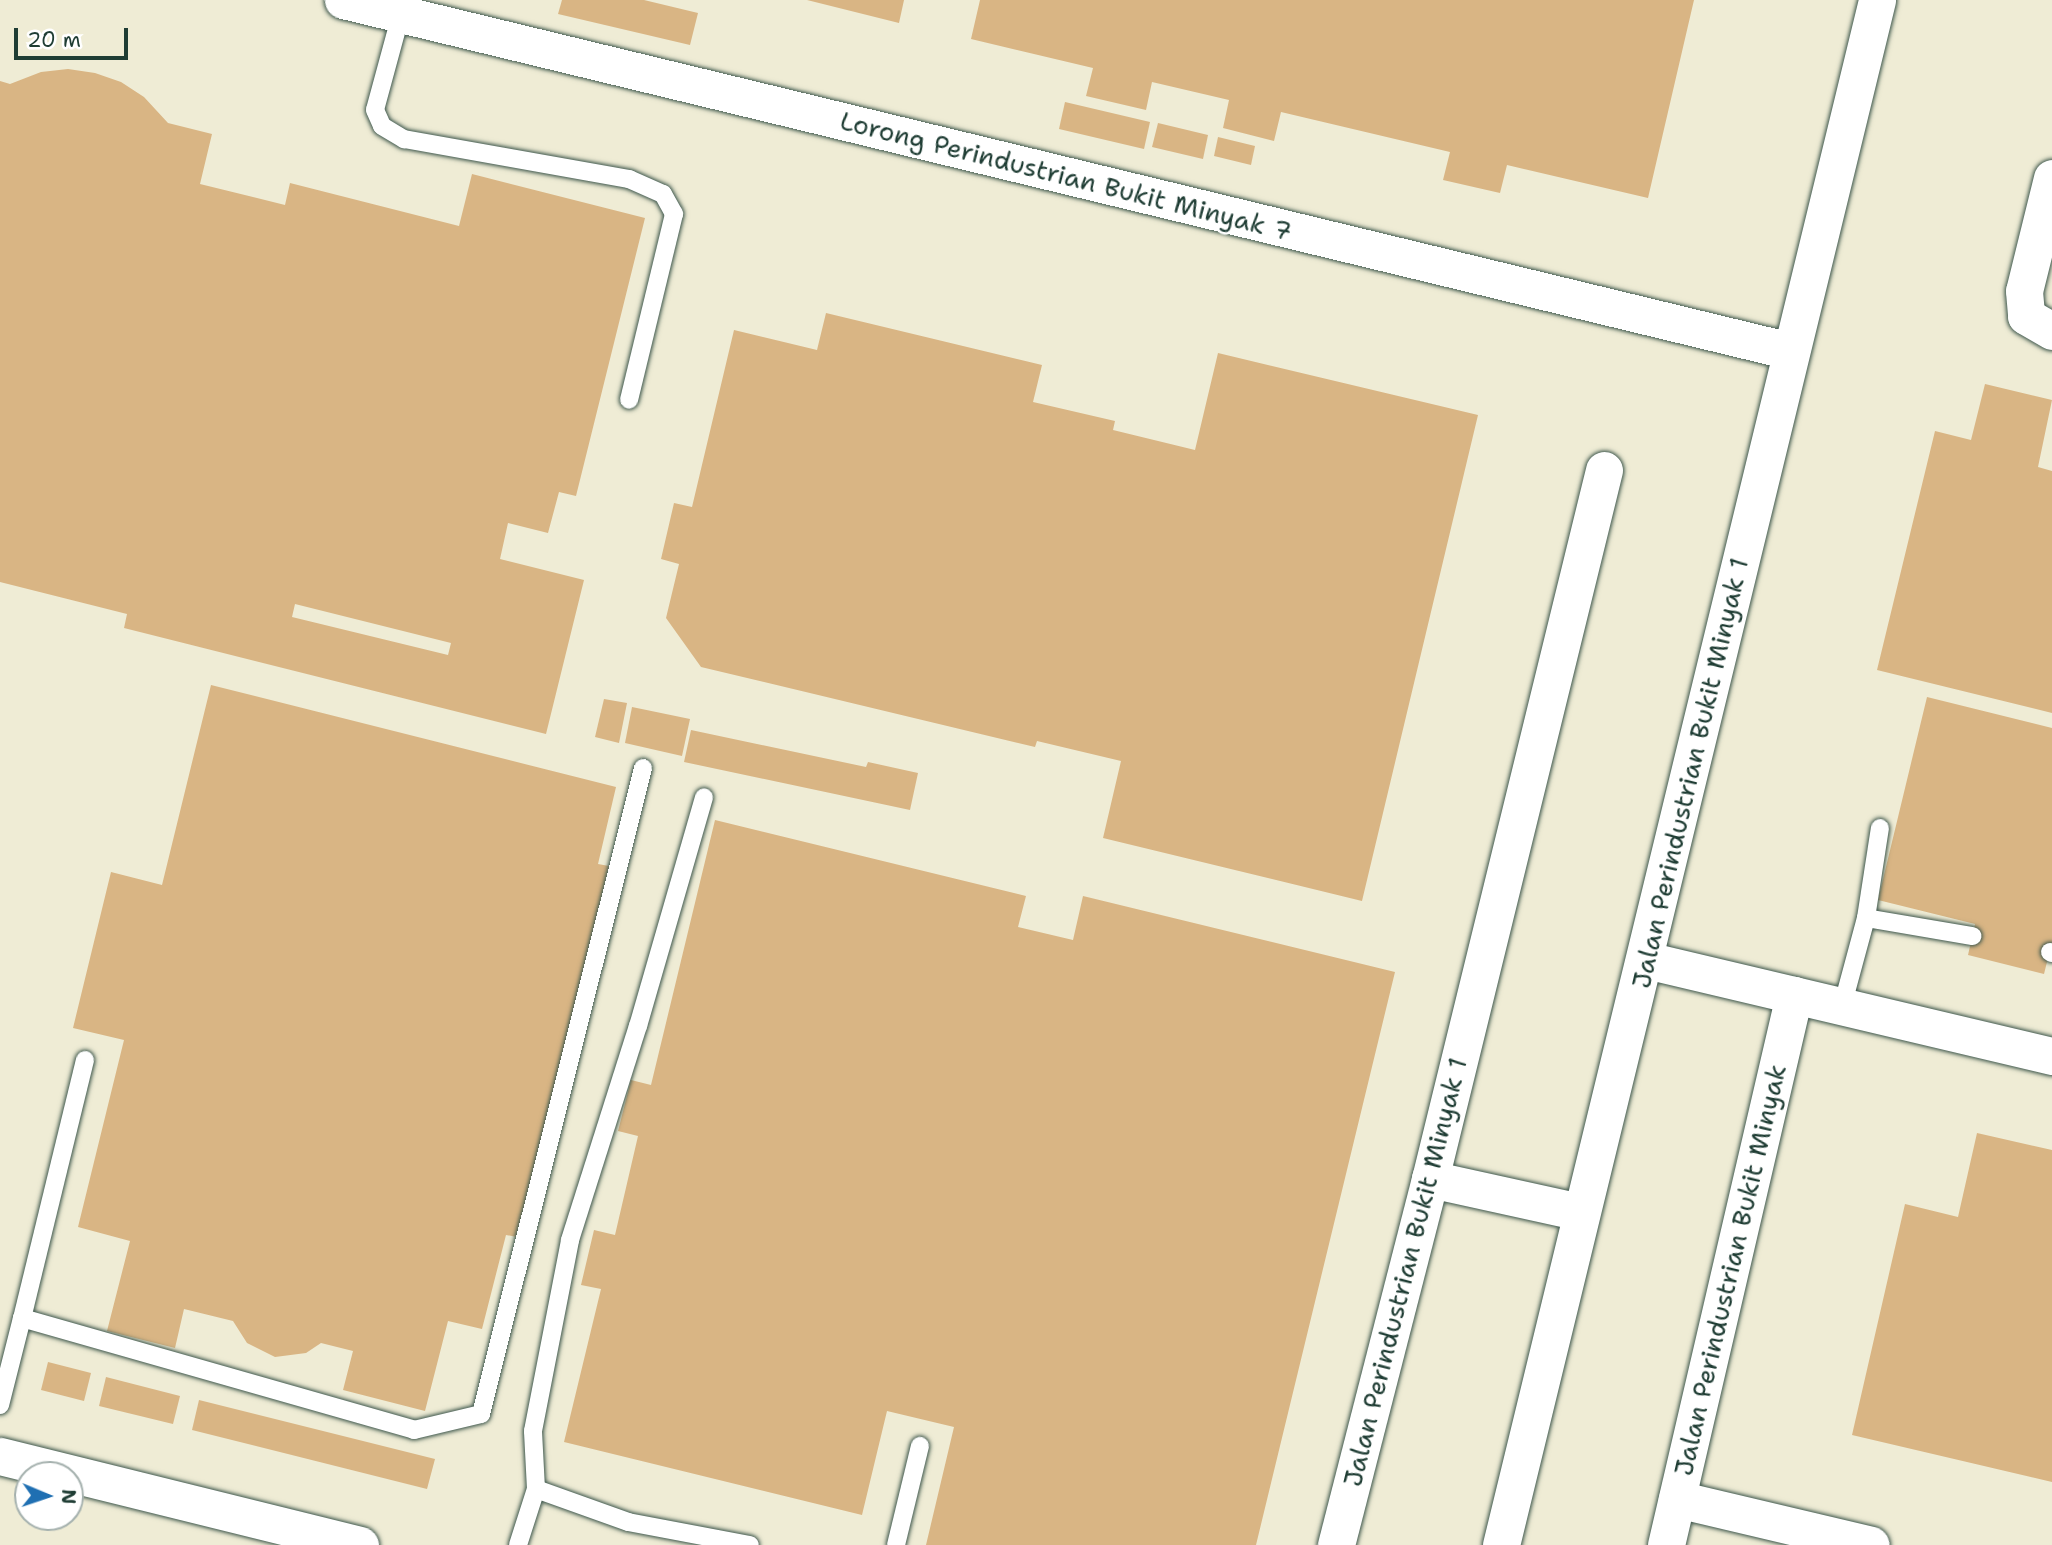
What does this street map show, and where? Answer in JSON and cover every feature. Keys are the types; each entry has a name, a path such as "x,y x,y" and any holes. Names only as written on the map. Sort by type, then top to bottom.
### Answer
{"street":[{"name":"Lorong Perindustrian Bukit Minyak 7","path":"343,0 1790,351"},
{"name":"Jalan Perindustrian Bukit Minyak 1","path":"1502,1545 1580,1212 1646,960 1790,351 1877,0"},
{"path":"2039,324 2024,290 2052,178"},
{"name":"Jalan Perindustrian Bukit Minyak 1","path":"1336,1545 1430,1179 1604,470"},
{"path":"1646,960 2052,1056"},
{"name":"Jalan Perindustrian Bukit Minyak","path":"1666,1545 1794,995"},
{"path":"1430,1179 1580,1212"},
{"path":"0,1457 360,1545"},
{"path":"1676,1499 1871,1545"}],"lane":[{"path":"401,14 375,110 382,126 404,139 629,179 663,194 674,214 629,400"},
{"path":"22,1318 414,1430 481,1414 643,768"},
{"path":"518,1545 536,1489 533,1432 570,1240 638,1026 704,797"},
{"path":"1842,1007 1866,918 1880,828"},
{"path":"1866,918 1972,936"},
{"path":"0,1405 85,1060"},
{"path":"896,1545 920,1446"},
{"path":"536,1489 628,1522 750,1545"}],"building":[{"path":"562,0 644,0 698,13 690,45 558,14"},
{"path":"807,0 904,0 899,23"},
{"path":"980,0 1694,0 1648,198 1507,165 1500,193 1443,180 1450,152 1281,112 1274,141 1223,128 1229,100 1152,82 1146,110 1086,96 1093,68 971,39"},
{"path":"68,69 95,73 121,82 144,97 168,123 212,134 200,184 285,205 290,183 459,226 472,174 645,218 576,496 559,492 548,533 508,523 500,559 584,580 546,734 124,628 127,614 0,582 0,81 10,84 41,72","holes":["295,604 451,643 448,655 292,617"]},
{"path":"1065,102 1150,122 1144,149 1059,129"},
{"path":"1158,123 1208,135 1203,159 1152,147"},
{"path":"1218,137 1255,146 1251,165 1214,156"},
{"path":"826,313 1042,365 1033,402 1115,421 1113,430 1195,450 1218,353 1478,415 1362,901 1103,838 1121,761 1037,741 1035,747 701,667 666,618 679,564 661,559 674,503 692,507 734,330 817,350"},
{"path":"1985,384 2052,400 2038,467 2052,471 2052,713 1877,670 1935,431 1971,440"},
{"path":"211,685 616,787 598,864 609,866 517,1237 506,1235 482,1329 448,1321 425,1411 343,1390 353,1351 321,1343 306,1353 275,1357 247,1343 233,1321 184,1309 175,1348 107,1331 130,1241 78,1227 124,1040 73,1028 111,872 162,885"},
{"path":"1927,697 2052,728 2052,942 2044,974 1968,955 1975,924 1878,900"},
{"path":"604,699 627,703 619,743 595,737"},
{"path":"632,707 690,719 682,756 625,743"},
{"path":"691,730 866,767 868,762 918,773 910,810 684,762"},
{"path":"715,820 1026,896 1018,927 1073,940 1083,896 1395,972 1256,1545 926,1545 954,1427 887,1411 862,1515 564,1442 601,1289 581,1285 594,1230 615,1235 638,1136 618,1131 631,1080 651,1085"},
{"path":"1977,1133 2052,1150 2052,1482 1852,1435 1905,1204 1958,1217"},
{"path":"48,1362 91,1373 84,1401 41,1390"},
{"path":"106,1377 180,1396 173,1424 99,1406"},
{"path":"199,1400 435,1459 427,1489 192,1430"}]}
